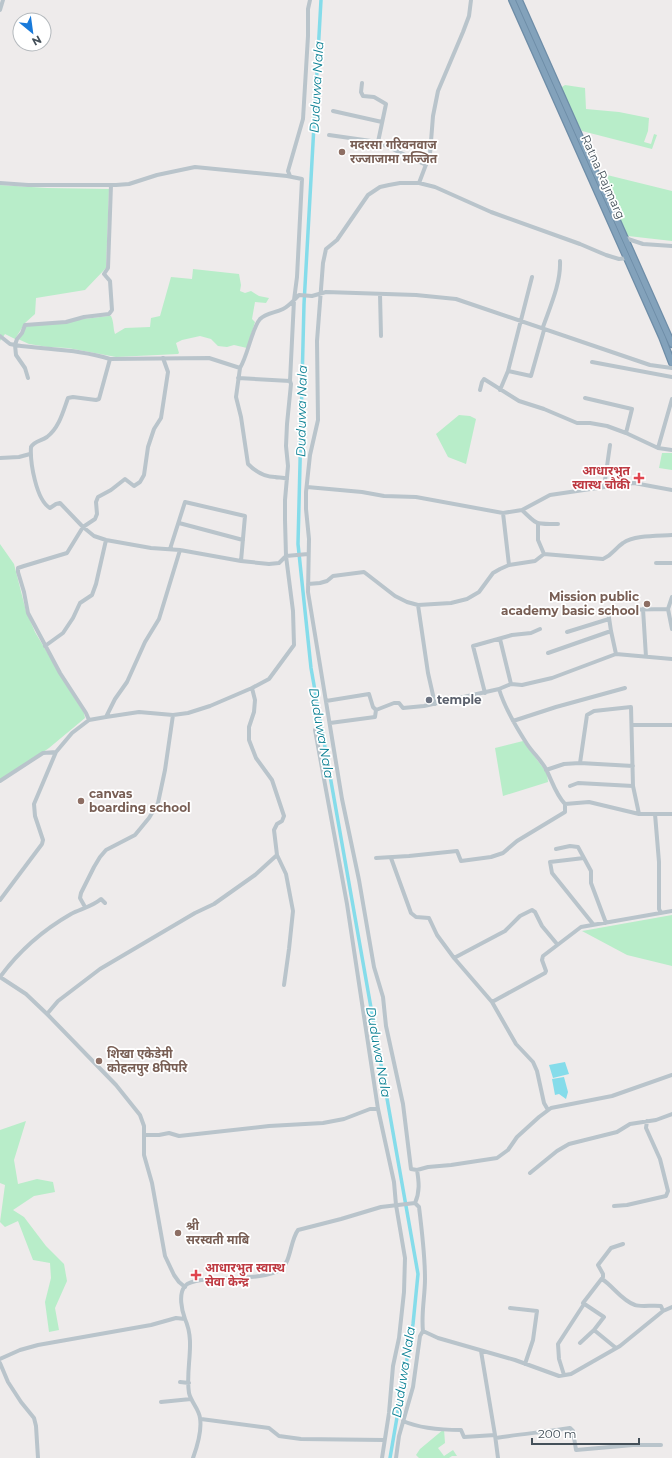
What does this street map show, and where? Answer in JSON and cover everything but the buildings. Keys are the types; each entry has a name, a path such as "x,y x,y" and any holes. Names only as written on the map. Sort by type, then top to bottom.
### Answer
{"highway":[{"name":"Ratna Rajmarg","path":"512,0 662,337 672,363"},
{"name":"Ratna Rajmarg","path":"519,0 672,344"}],"street":[{"path":"0,10 3,0"},
{"path":"290,176 288,171 303,119 308,36 308,8 310,0"},
{"path":"419,183 430,154 433,116 438,91 469,16 470,0"},
{"path":"362,82 361,92 363,96 374,97 386,104 378,142"},
{"path":"333,112 382,122"},
{"path":"329,135 378,142 426,165"},
{"path":"0,183 28,185 129,184 158,175 195,167 290,176 302,179 297,276 294,300 290,381 291,393 286,446 288,466 285,507 286,556 292,604 294,645 269,679 210,706 188,713 173,715 139,712 89,720 72,732 56,752 34,804 35,816 43,840 42,844 0,900"},
{"path":"627,258 619,259 606,255 491,212 435,187 419,183 400,183 380,187 368,195 337,240 326,249 323,263 317,341 318,420 310,455 307,487 306,510 309,539 308,584 346,822 359,880 372,960 383,997 386,1026 402,1104 411,1169 417,1170 428,1167 497,1158 508,1150 517,1137 551,1108 618,1095 672,1075"},
{"path":"28,378 25,368 16,355 15,345 26,324 66,322 84,317 108,314 112,310 110,280 104,274 108,268 110,185"},
{"path":"625,238 643,244 672,246"},
{"path":"508,371 531,376 544,330 543,329 561,270 560,261"},
{"path":"500,390 508,371 532,277"},
{"path":"287,478 269,476 261,473 248,464 241,417 236,397 240,368 247,356 260,319 284,308 299,295 312,296 321,292 416,295 456,299 650,365 672,368"},
{"path":"380,294 380,336"},
{"path":"0,336 10,344 80,352 96,355 110,360 209,358 240,368"},
{"path":"89,720 60,673 28,613 18,568 67,553 84,528 95,519 97,514 96,502 98,497 111,490 125,479 134,486 142,478 148,447 154,429 161,418 168,381 168,372 163,358"},
{"path":"110,360 99,399 68,398 56,427 46,438 32,444 30,454 32,469 40,496 44,503 50,508 60,503 84,528 94,536 106,540 151,548 180,550 241,561 269,564 279,563 286,556 292,554 308,554"},
{"path":"592,362 672,376"},
{"path":"238,378 290,381"},
{"path":"480,390 484,379 520,401 577,423 590,423 607,426 658,448 672,450"},
{"path":"585,398 632,410 626,433"},
{"path":"658,448 672,399"},
{"path":"604,487 610,445"},
{"path":"0,458 19,457 30,454"},
{"path":"307,487 362,492 384,496 416,497 503,513 522,510 550,495 604,487 634,484 672,490"},
{"path":"170,549 186,502 245,516 241,561"},
{"path":"522,510 538,524 558,524"},
{"path":"503,513 510,565"},
{"path":"179,523 242,540"},
{"path":"538,524 538,540 544,554"},
{"path":"308,584 327,581 333,576 364,572 395,596 418,605 450,603 472,597 479,592 493,573 510,565 536,561 544,554 603,559 611,556 621,544 630,539 672,535"},
{"path":"45,646 64,633 80,603 92,595 106,540"},
{"path":"106,717 115,699 127,682 145,642 159,619 180,550"},
{"path":"656,563 672,563"},
{"path":"672,597 668,608 672,629"},
{"path":"418,605 428,673 435,704"},
{"path":"616,654 608,611 668,608"},
{"path":"643,609 646,657"},
{"path":"567,632 609,619"},
{"path":"485,693 473,646 512,635 531,633 540,629"},
{"path":"548,653 611,631"},
{"path":"500,639 511,684"},
{"path":"376,710 394,703 399,703 403,708 435,704 485,693 511,684 522,685 552,678 616,654 672,659"},
{"path":"252,688 255,700 254,712 249,727 249,740 256,758 272,780 284,816 282,821 277,824 274,830 277,855 286,874 293,911 284,985"},
{"path":"513,721 556,706 625,688"},
{"path":"376,858 391,858 457,851 462,861 496,856 503,853 517,841 565,812 565,804 558,796 546,770 513,721 503,703 498,689"},
{"path":"326,702 369,694 373,707 376,710"},
{"path":"580,763 587,715 594,711 631,707 633,725 634,797 639,814"},
{"path":"330,723 374,717 376,710"},
{"path":"85,907 80,898 100,857 106,850 135,834 149,818 158,803 165,770 173,715"},
{"path":"633,725 672,725"},
{"path":"315,730 347,904 378,1109 394,1182 406,1268 398,1344 393,1366 389,1413 382,1458"},
{"path":"0,781 43,753 56,752"},
{"path":"546,770 564,764 580,763 633,766"},
{"path":"570,786 578,783 634,786"},
{"path":"565,804 589,802 639,814 672,814"},
{"path":"655,814 659,862 659,909 661,913"},
{"path":"556,848 570,846 578,847 591,871 591,883 606,923"},
{"path":"47,1014 58,1001 100,969 195,913 214,904 255,875 277,855"},
{"path":"391,858 411,913 416,917 429,918 437,936 492,1002 516,1044 533,1062 537,1070 544,1102 548,1110"},
{"path":"584,858 550,862 552,873 593,924"},
{"path":"105,903 102,899 71,914 35,939 0,977 26,994 47,1014 116,1085 140,1115 144,1126 144,1155 152,1183 166,1256 174,1275 185,1287"},
{"path":"454,958 505,931 520,916 532,910 535,912 542,926 556,944"},
{"path":"492,1002 545,973 546,971 542,960 543,956 556,944 581,927 672,911"},
{"path":"144,1135 169,1133 179,1136 268,1126 322,1123 344,1119 370,1110 378,1109"},
{"path":"530,1173 557,1151 569,1144 617,1132 630,1124 656,1120 672,1114"},
{"path":"614,1206 627,1205 666,1196 668,1191 660,1159 646,1128 647,1121"},
{"path":"415,1203 418,1196 419,1182 417,1170"},
{"path":"193,1458 198,1441 201,1419 191,1399 189,1383 190,1331 185,1319 181,1295 185,1287 199,1281 248,1278 276,1272 286,1265 294,1235 298,1230 381,1207 415,1203"},
{"path":"396,1458 399,1436 413,1386 420,1336 423,1331 421,1319 425,1285 425,1254 419,1207 415,1203"},
{"path":"564,1375 559,1359 558,1344 584,1304 583,1303 602,1278 603,1274 598,1265 610,1248 623,1244"},
{"path":"602,1278 610,1284 616,1292 635,1306 661,1306 663,1311"},
{"path":"580,1343 594,1330 604,1317 593,1308 584,1304"},
{"path":"423,1331 438,1338 525,1364 559,1376 571,1374 616,1348 663,1311 672,1307"},
{"path":"510,1308 537,1311 533,1340 525,1364"},
{"path":"0,1360 20,1350 38,1345 151,1325 176,1318 185,1319"},
{"path":"594,1330 616,1348"},
{"path":"481,1351 496,1437 498,1458"},
{"path":"0,1363 8,1382 34,1418 38,1458"},
{"path":"180,1382 189,1383"},
{"path":"161,1402 191,1399"},
{"path":"201,1419 270,1428 279,1436 301,1439 384,1440"},
{"path":"403,1421 411,1425 445,1430 461,1430 464,1437 496,1437 534,1434 570,1428 573,1431 576,1450 633,1445 661,1445"}],"green space":[{"path":"565,85 585,88 586,109 619,112 649,118 648,131 644,142 651,144 654,134 657,135 652,149 582,131 562,90 562,87"},
{"path":"599,173 672,191 672,241 628,236"},
{"path":"0,185 47,188 109,189 106,268 85,290 36,298 35,314 25,323 15,339 5,334 0,341"},
{"path":"193,269 239,274 241,285 240,291 245,293 251,291 259,296 269,298 266,303 255,302 252,319 255,322 247,348 234,345 227,347 218,346 211,339 200,336 176,343 178,354 116,357 68,348 29,344 18,339 26,326 109,316 112,318 115,334 125,328 150,327 151,318 160,316 171,277 192,279"},
{"path":"459,415 470,416 476,419 466,464 448,457 436,434"},
{"path":"662,453 672,453 672,470 659,468"},
{"path":"0,544 14,564 26,611 35,632 84,713 85,718 49,748 0,782"},
{"path":"523,741 547,773 548,782 503,796 495,748"},
{"path":"672,915 672,966 627,955 582,931"},
{"path":"26,1121 14,1160 18,1184 37,1179 53,1182 55,1192 34,1196 13,1210 24,1217 46,1246 64,1264 67,1281 55,1308 59,1330 49,1332 45,1302 51,1278 50,1263 33,1260 18,1221 5,1227 0,1222 5,1185 0,1183 0,1130"},
{"path":"444,1429 445,1443 438,1448 444,1456 453,1450 457,1456 452,1456 449,1458 419,1458 416,1455 420,1449"}],"water":[{"path":"565,1062 569,1074 553,1078 549,1065"},
{"path":"564,1077 568,1092 566,1099 559,1094 555,1095 552,1079"}],"waterway":[{"name":"Duduwa Nala","path":"321,0 304,304 298,544 311,668 418,1274 413,1324 390,1458"}],"place":[{"name":"मदरसा गरिवनवाज रज्जाजामा मज्जित","path":"342,152"},
{"name":"आधारभुत स्वास्थ चौकी","path":"639,478"},
{"name":"Mission public academy basic school","path":"647,604"},
{"name":"temple","path":"429,700"},
{"name":"canvas boarding school","path":"81,801"},
{"name":"शिखा एकेडेमी कोहलपुर 8पिपरि","path":"99,1061"},
{"name":"श्री सरस्वती माबि","path":"178,1233"},
{"name":"आधारभुत स्वास्थ सेवा केन्द्र","path":"196,1275"}]}
